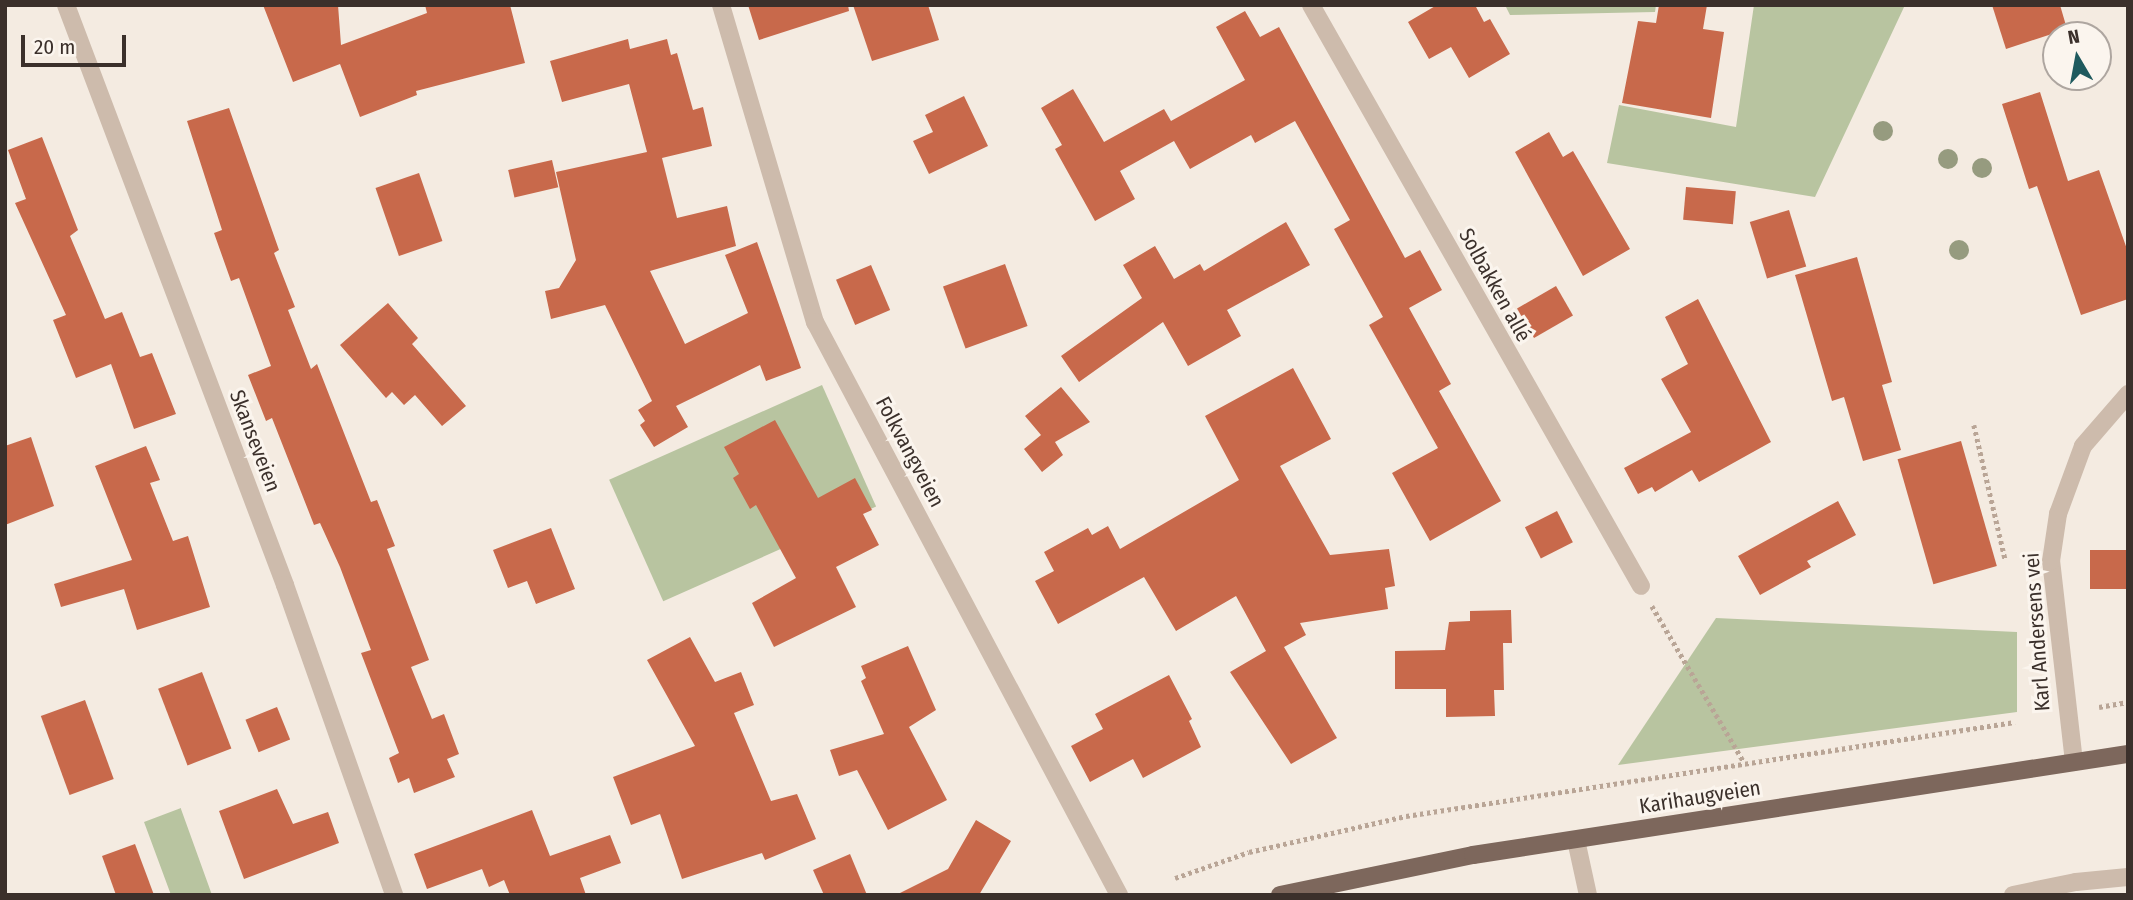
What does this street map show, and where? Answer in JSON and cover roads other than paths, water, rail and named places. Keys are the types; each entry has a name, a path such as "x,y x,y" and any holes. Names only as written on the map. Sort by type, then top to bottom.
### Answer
{"main road":[{"name":"Karihaugveien","path":"1280,895 1414,865 2128,754"}],"street":[{"name":"Skanseveien","path":"66,5 285,585 394,895"},
{"name":"Folkvangveien","path":"721,5 815,323 1119,895"},
{"name":"Solbakken allé","path":"1311,5 1641,586"},
{"name":"Karl Andersens vei","path":"2074,762 2054,609 2054,537 2058,514 2083,446 2128,394"},
{"path":"1576,840 1588,895"},
{"path":"2013,895 2077,888 2128,877"}]}
